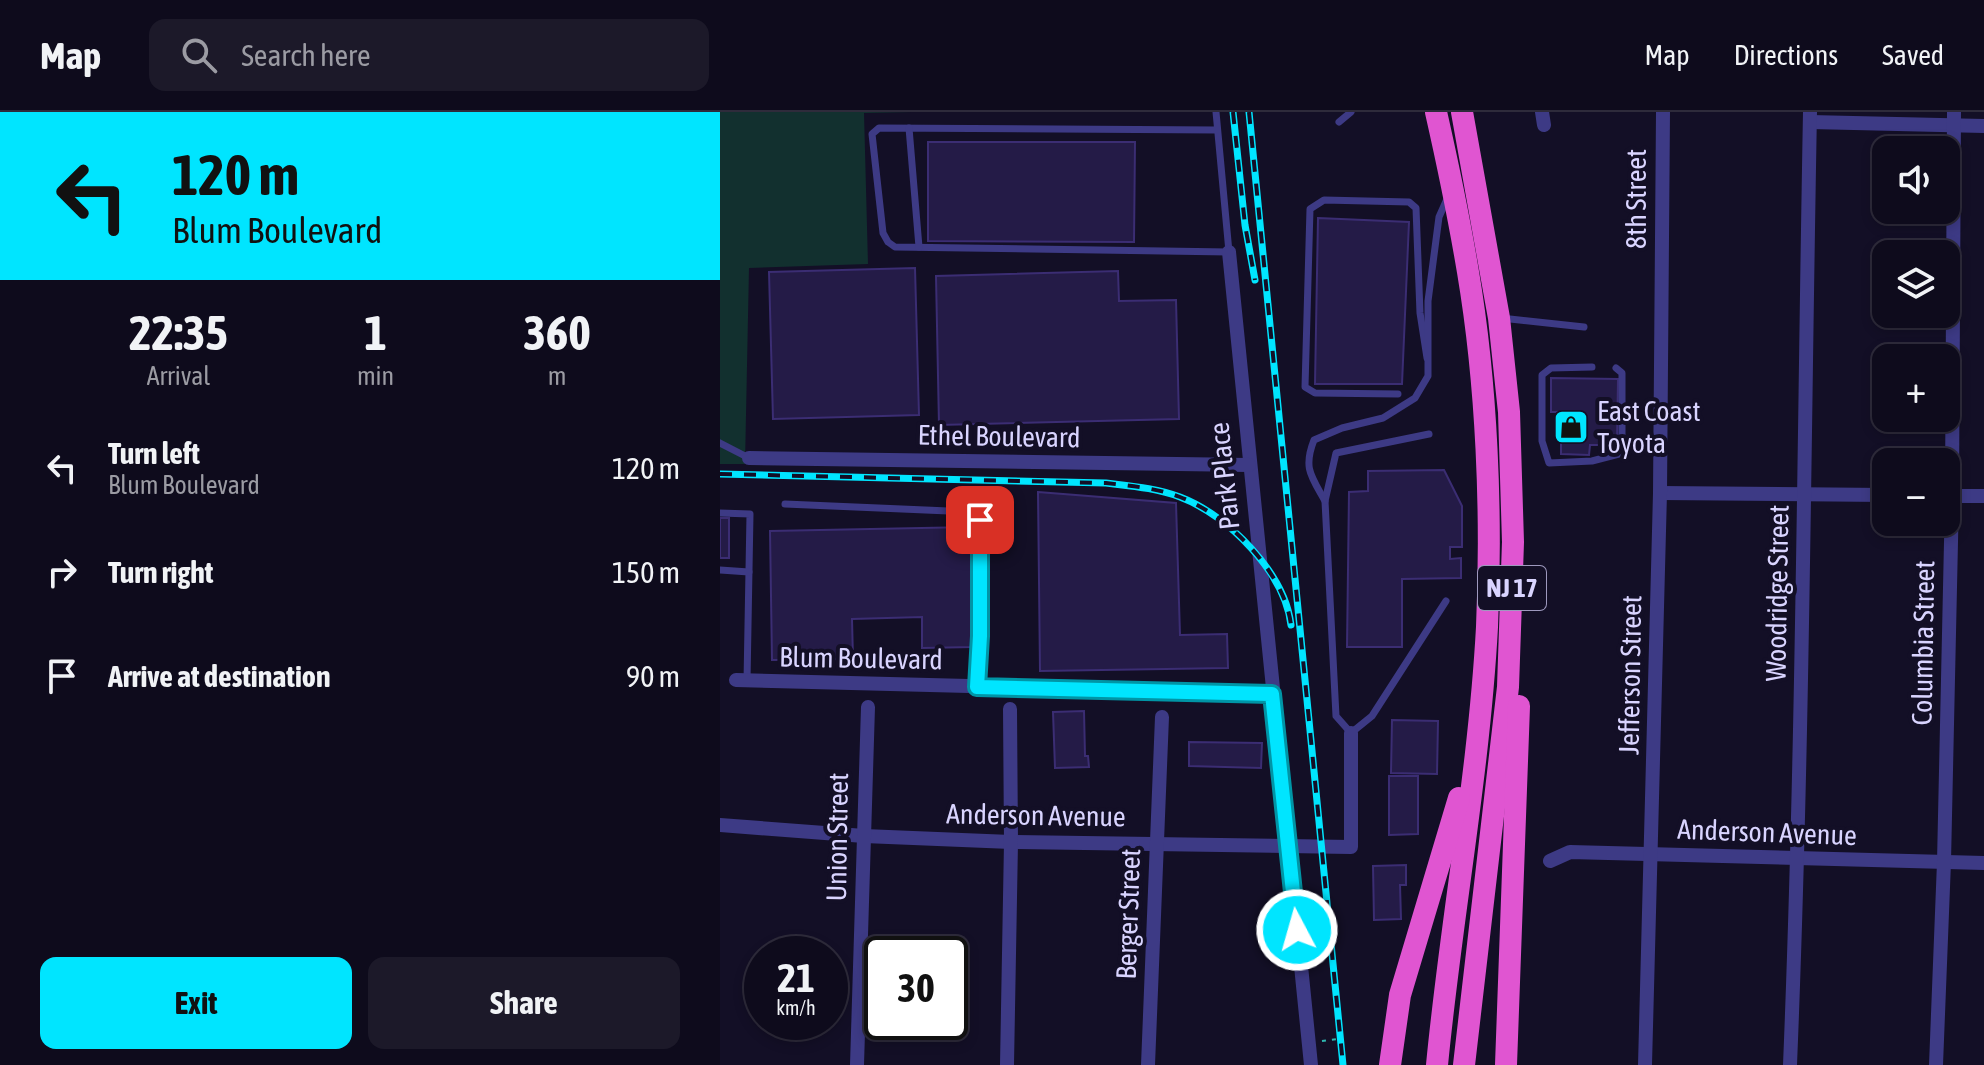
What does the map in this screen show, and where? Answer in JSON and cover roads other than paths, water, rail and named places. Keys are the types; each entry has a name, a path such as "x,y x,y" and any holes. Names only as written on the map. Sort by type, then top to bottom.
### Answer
{"highway":[{"name":"NJ 17","path":"1436,112 1469,274 1484,413 1487,586 1479,732 1437,1065"},
{"name":"NJ 17","path":"1462,112 1499,318 1509,412 1513,542 1508,687 1464,1065"},
{"path":"1506,1065 1519,679 1513,542"},
{"path":"1390,1065 1395,1016 1479,732"}],"street":[{"name":"8th Street","path":"1661,286 1663,112"},
{"path":"1810,117 1954,119 1984,126"},
{"name":"Woodridge Street","path":"1790,1065 1798,860 1810,117"},
{"name":"Columbia Street","path":"1950,448 1954,119"},
{"name":"Park Place","path":"1229,252 1311,1065"},
{"name":"Jefferson Street","path":"1645,1065 1660,493 1661,286"},
{"name":"Ethel Boulevard","path":"749,458 1249,465"},
{"path":"1660,493 1872,495"},
{"path":"1960,496 1984,496"},
{"name":"Columbia Street","path":"1936,1065 1944,862 1948,536"},
{"name":"Blum Boulevard","path":"742,680 1272,694"},
{"name":"Union Street","path":"857,1065 868,707"},
{"path":"1007,1065 1010,709"},
{"name":"Berger Street","path":"1148,1065 1162,717"},
{"name":"Anderson Avenue","path":"720,825 864,836 1011,842 1351,847 1351,733"},
{"name":"Anderson Avenue","path":"1550,861 1570,852 1984,863"}],"lane":[{"path":"1216,112 1229,252 895,247 883,233 872,134 879,128 1217,130"},
{"path":"1339,122 1351,112"},
{"path":"909,128 919,247"},
{"path":"1325,501 1311,476 1307,458 1314,440 1342,428 1383,418 1415,398 1428,376 1428,301 1439,217 1452,188"},
{"path":"1398,394 1315,393 1305,387 1310,209 1324,200 1409,202 1416,208 1420,313 1427,358"},
{"path":"1499,318 1584,327"},
{"path":"1592,367 1551,368 1542,375 1542,441 1549,463 1592,461 1619,454 1622,446 1623,384 1622,373 1616,368"},
{"path":"1429,434 1336,453 1325,501 1336,716 1351,733 1372,716 1446,601"},
{"path":"720,443 749,458"},
{"path":"785,504 972,512 980,520 977,687"},
{"path":"720,513 750,514 742,680"},
{"path":"720,570 749,572"}],"railway":[{"path":"1233,112 1245,225 1255,280"},
{"path":"1249,112 1343,1065"},
{"path":"720,474 1106,483 1162,491 1217,517 1251,548 1278,586 1291,625"}],"place":[{"name":"East Coast Toyota","path":"1571,427"}]}
